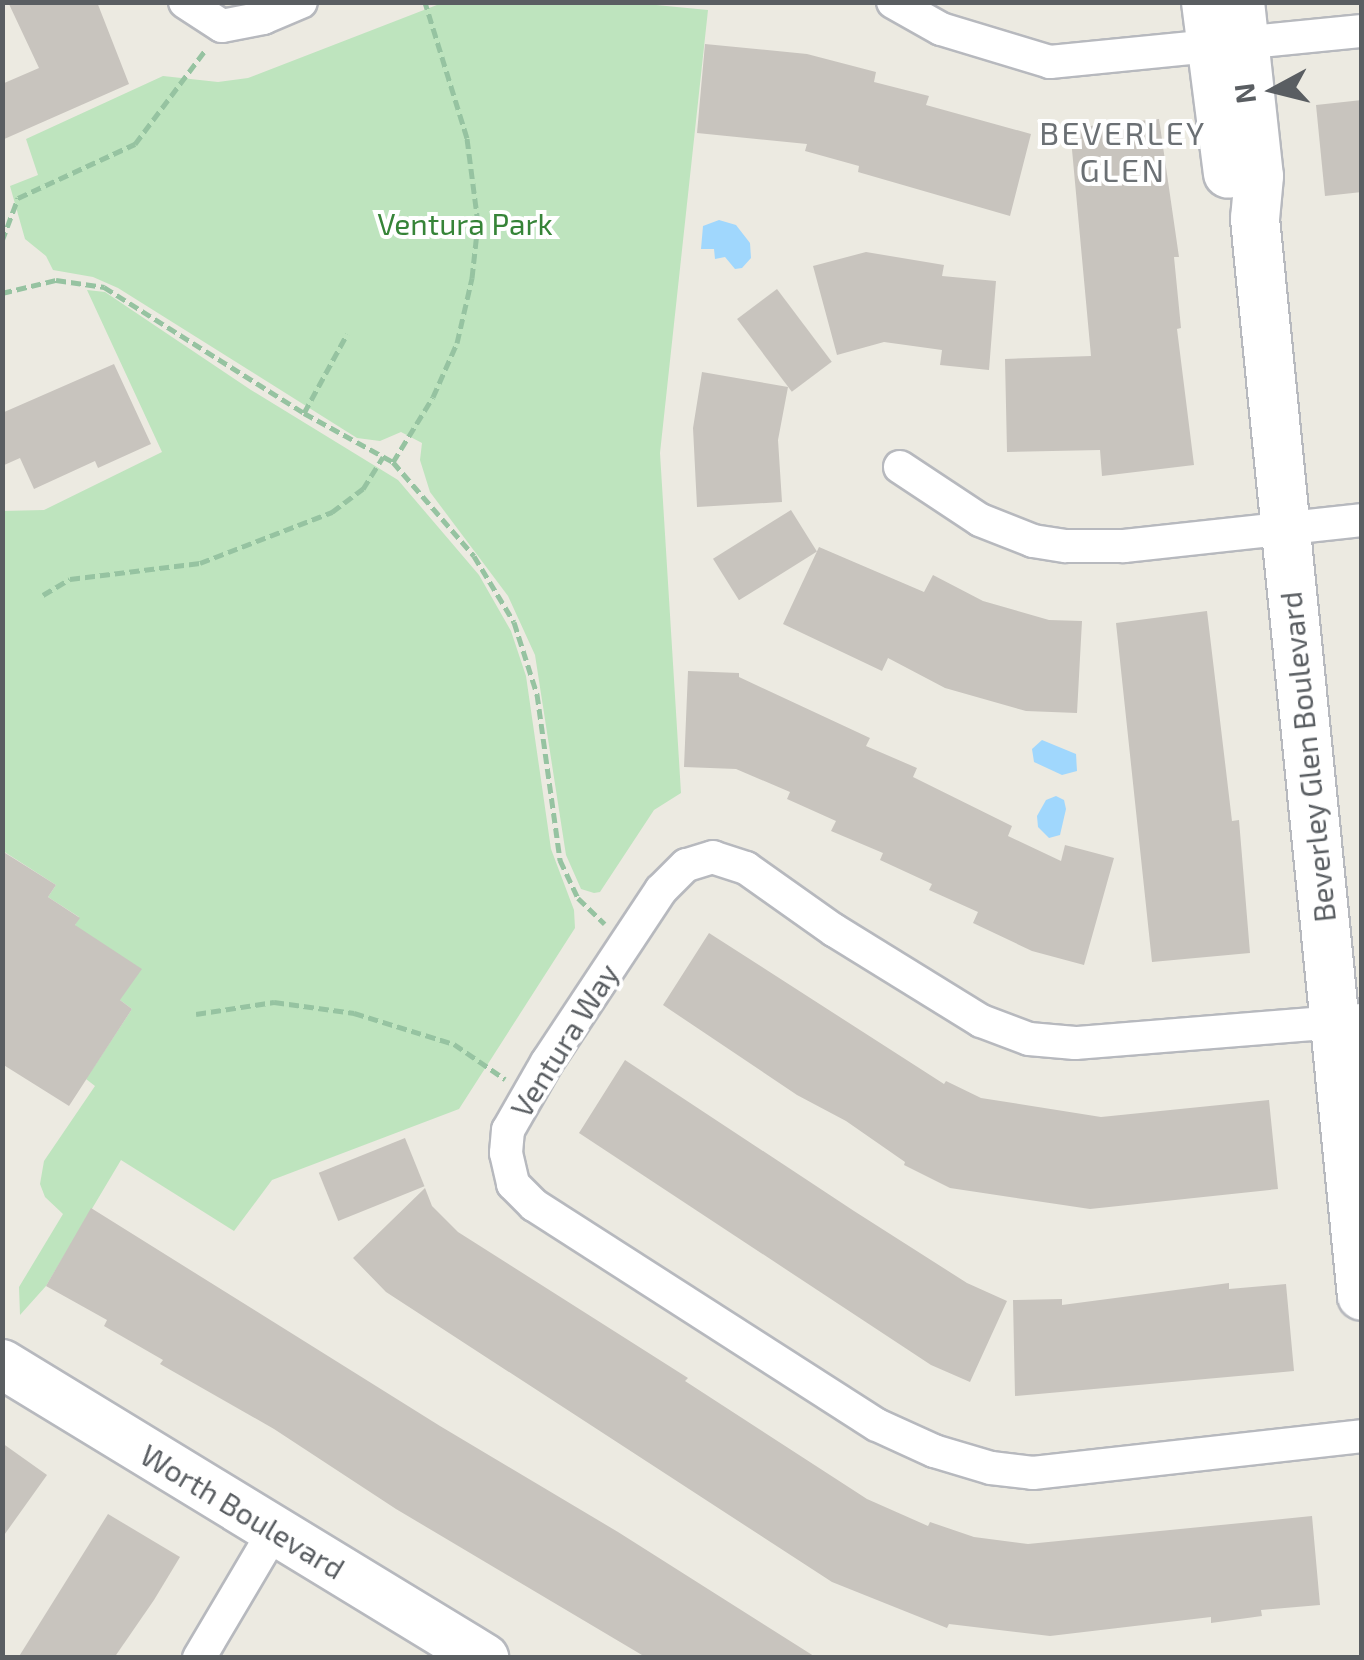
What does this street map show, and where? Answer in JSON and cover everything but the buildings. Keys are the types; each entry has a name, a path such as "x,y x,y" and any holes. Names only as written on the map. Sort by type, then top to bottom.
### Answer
{"street":[{"path":"185,2 222,26 263,18 300,2"},
{"path":"893,2 941,29 1050,62 1226,24 1362,31"},
{"name":"Beverley Glen Boulevard","path":"1226,24 1260,176 1254,218 1284,529 1348,1021 1362,1296"},
{"path":"900,467 954,507 1032,541 1094,548 1362,520"},
{"name":"Ventura Way","path":"1348,1021 1075,1043 1029,1039 981,1021 835,932 746,868 713,857 686,864 661,890 528,1095 508,1130 506,1153 513,1184 534,1205 876,1425 934,1451 991,1468 1032,1473 1362,1436"},
{"name":"Worth Boulevard","path":"2,1364 484,1658"},
{"path":"199,1658 274,1531"}],"path":[{"path":"393,462 433,397 457,343 476,240 467,138 426,2"},
{"path":"2,241 18,198 135,144 222,26"},
{"path":"2,293 56,280 104,287 304,412 393,462 464,542 514,622 535,680 556,844 565,874 578,898 626,943"},
{"path":"304,412 347,334"},
{"path":"44,594 70,580 200,563 332,512 363,489 383,457"},
{"path":"196,1014 274,1002 354,1013 454,1044 528,1095"}],"green space":[{"name":"Ventura Park","path":"625,2 708,10 660,453 681,793 654,810 600,892 581,889 566,855 535,655 508,596 430,492 420,460 422,443 401,432 380,441 357,438 118,288 93,277 53,270 46,256 25,239 10,186 38,175 26,139 163,76 218,82 248,78 442,3"},
{"path":"87,290 105,292 251,390 398,480 479,575 511,631 526,676 551,849 574,910 575,928 459,1109 272,1180 234,1231 121,1160 46,1286 20,1315 19,1287 63,1214 45,1197 40,1184 44,1161 95,1086 86,1079 132,1009 120,1000 75,925 79,917 48,897 56,885 3,851 2,511 44,510 162,452"}],"water":[{"path":"719,220 736,225 750,243 751,258 742,268 735,269 725,257 715,259 714,249 701,249 703,226"},
{"path":"1042,740 1076,754 1077,771 1062,775 1034,762 1032,749"},
{"path":"1056,796 1064,800 1066,809 1060,835 1049,838 1038,827 1037,816 1046,800"}],"district":[{"name":"BEVERLEY GLEN","path":"1123,152"}]}
